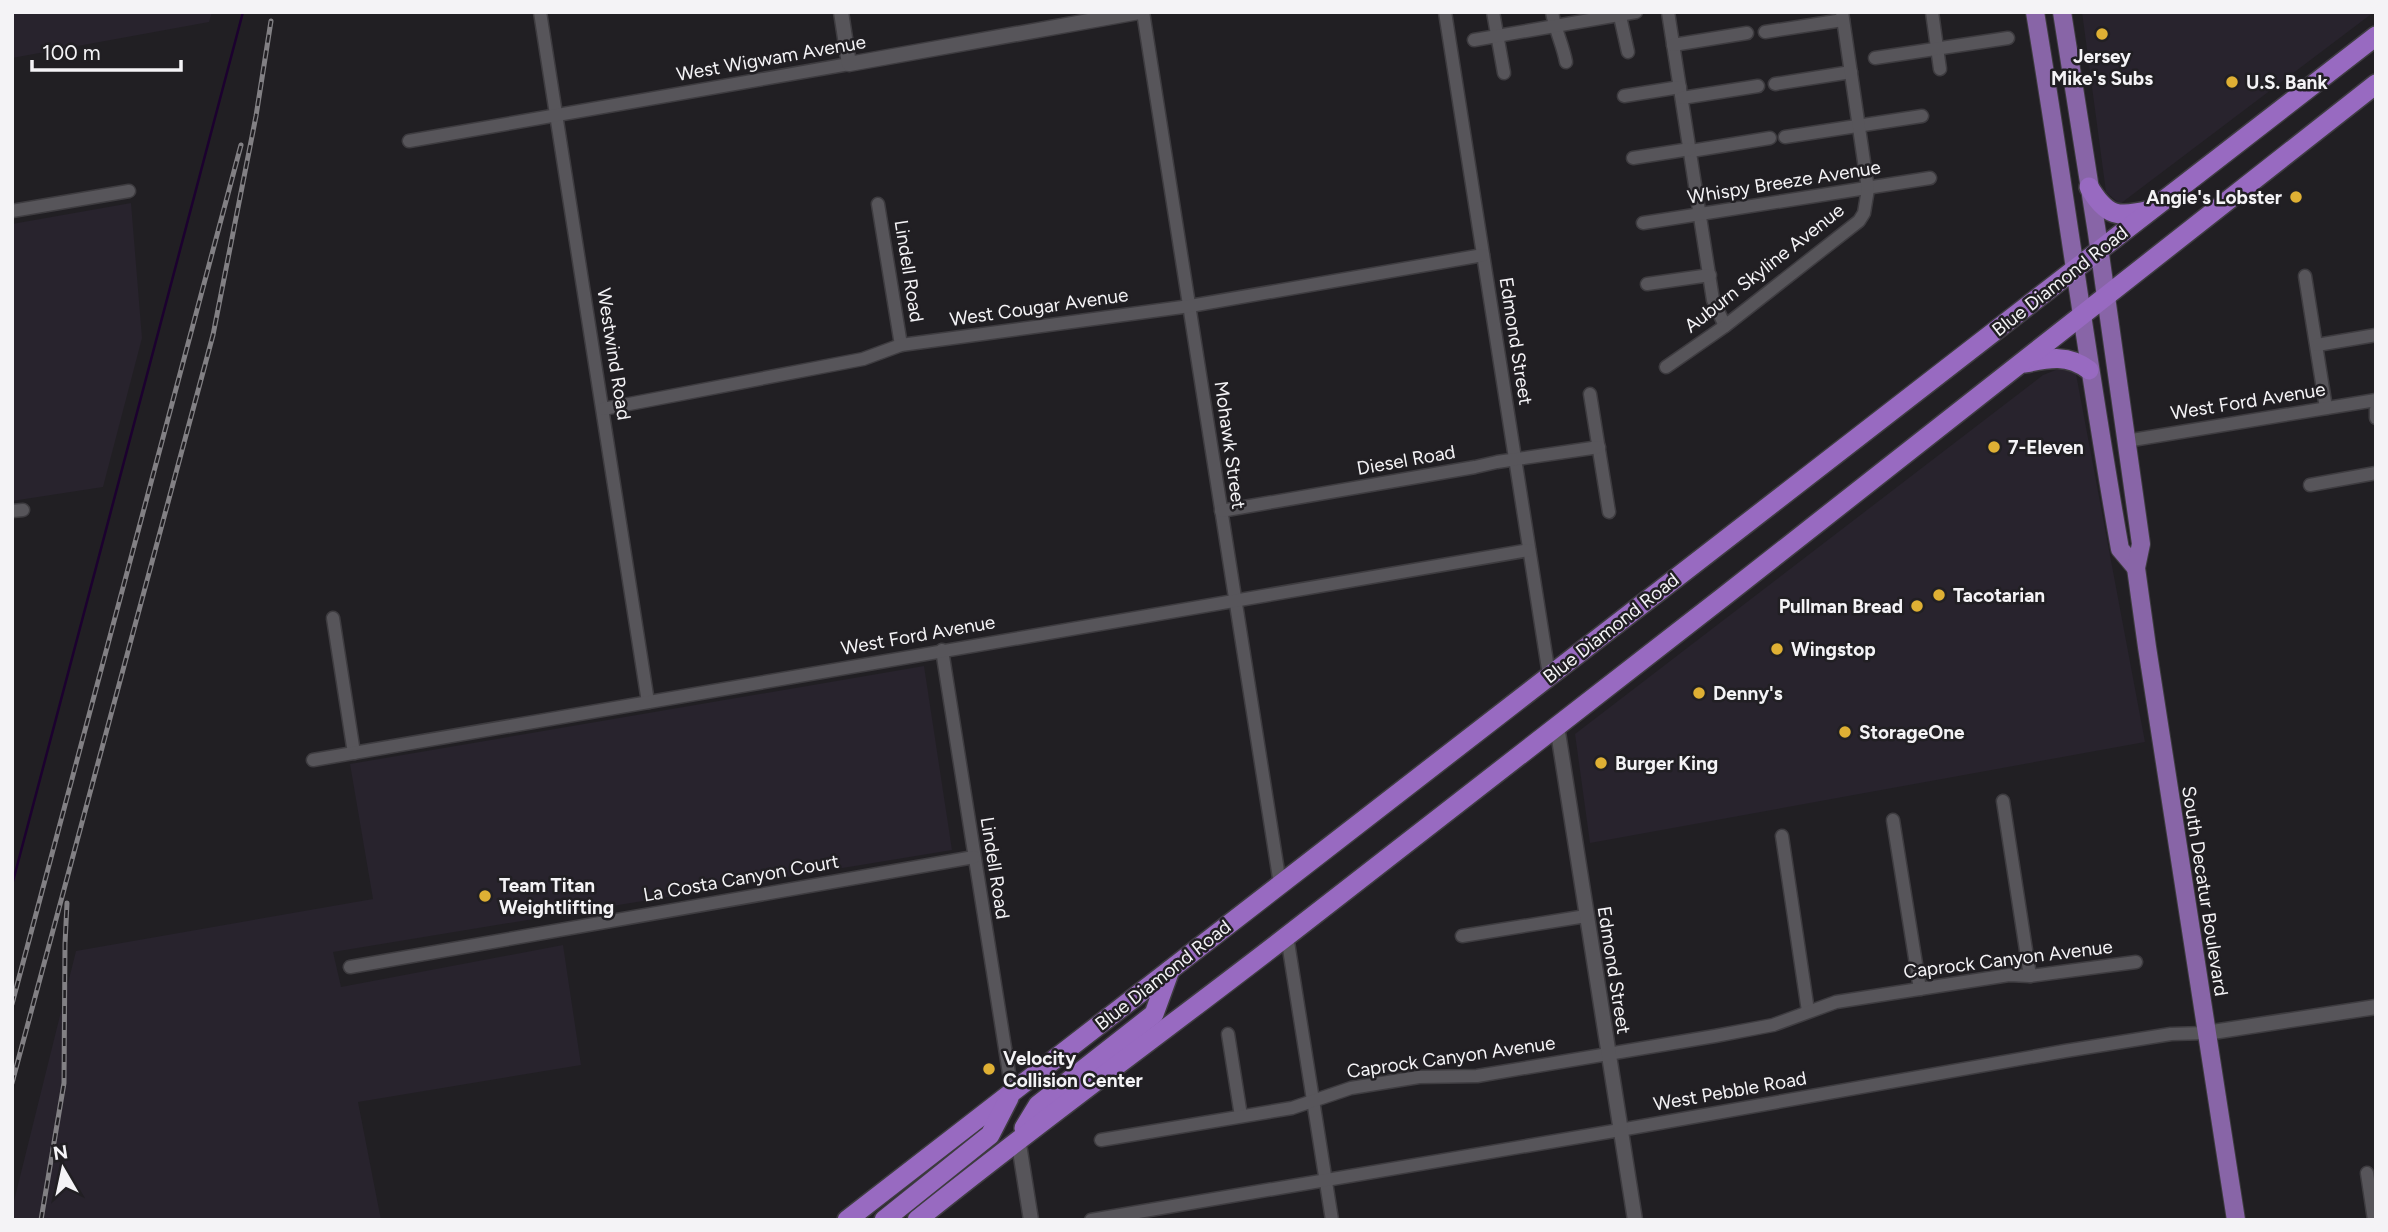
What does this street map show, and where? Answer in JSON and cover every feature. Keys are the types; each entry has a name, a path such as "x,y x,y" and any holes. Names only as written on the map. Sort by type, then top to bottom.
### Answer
{"highway":[{"name":"Blue Diamond Road","path":"847,1220 2376,36"},
{"path":"917,1220 1018,1138 1287,936 1558,726 2376,84"},
{"path":"2090,187 2097,201 2109,212 2131,215 2155,208"},
{"path":"2020,364 2064,358 2078,362 2090,370"},
{"path":"1018,1138 1038,1105 1154,1014 1170,969"},
{"path":"884,1220 990,1135 1012,1092"}],"main road":[{"name":"South Decatur Boulevard","path":"2035,12 2120,549 2136,568"},
{"name":"South Decatur Boulevard","path":"2062,12 2141,544 2136,568 2236,1220"}],"street":[{"name":"Westwind Road","path":"540,12 648,702"},
{"path":"841,12 849,64"},
{"name":"West Wigwam Avenue","path":"409,141 1141,12"},
{"name":"Mohawk Street","path":"1141,12 1190,306 1280,884"},
{"name":"Edmond Street","path":"1445,12 1549,675"},
{"path":"1493,12 1504,73"},
{"path":"1552,12 1566,62"},
{"path":"1474,40 1636,12"},
{"path":"1668,12 1713,300 1725,326"},
{"path":"1932,12 1940,69"},
{"path":"1620,14 1628,52"},
{"path":"1765,32 1842,16 1868,189"},
{"path":"1673,45 1748,33"},
{"path":"1875,58 2008,38"},
{"path":"1775,84 1851,72"},
{"path":"1625,96 1758,86"},
{"path":"1784,137 1922,116"},
{"path":"1633,158 1770,138"},
{"name":"Whispy Breeze Avenue","path":"1643,223 1930,178"},
{"name":"Auburn Skyline Avenue","path":"1666,367 1725,326 1859,221 1864,213 1868,189"},
{"path":"12,211 129,191"},
{"name":"Lindell Road","path":"878,204 901,345"},
{"name":"West Cougar Avenue","path":"603,409 863,359 901,345 1190,306 1483,255"},
{"path":"1647,284 1710,275"},
{"path":"2305,276 2326,408"},
{"path":"2317,345 2376,334"},
{"path":"1591,394 1609,512"},
{"name":"West Ford Avenue","path":"2126,441 2376,400"},
{"path":"2376,409 2376,418"},
{"name":"Diesel Road","path":"1221,511 1599,447"},
{"path":"2310,485 2376,473"},
{"name":"West Ford Avenue","path":"313,760 1530,550"},
{"path":"333,618 355,753"},
{"name":"Lindell Road","path":"942,650 1012,1092"},
{"name":"Edmond Street","path":"1558,726 1635,1220"},
{"path":"2003,801 2030,976"},
{"path":"1893,820 1920,989"},
{"path":"1782,836 1808,1011"},
{"name":"La Costa Canyon Court","path":"350,967 974,857"},
{"path":"1462,936 1586,916"},
{"path":"1287,936 1332,1220"},
{"name":"Caprock Canyon Avenue","path":"1101,1140 1292,1108 1351,1088 1419,1077 1477,1076 1773,1025 1836,1002 2008,975 2030,976 2136,962"},
{"name":"West Pebble Road","path":"1091,1220 2078,1049 2376,1007"},
{"path":"1228,1034 1241,1116"},
{"path":"1018,1138 1031,1220"},
{"path":"2367,1173 2374,1213"}],"shaded area":[{"path":"12,12 212,12 209,22 12,58"},
{"path":"2082,12 2374,12 2120,204 2106,192"},
{"path":"131,203 142,338 103,487 12,501 12,224"},
{"path":"2061,368 2076,374 2145,742 1590,843 1575,734 2043,375"},
{"path":"924,666 952,850 333,952 341,987 563,945 581,1065 358,1102 381,1220 12,1220 12,1209 76,951 373,899 350,764"}],"waterway":[{"path":"12,885 243,12"}],"railway":[{"path":"12,1083 213,335 256,116 271,21"},
{"path":"12,1004 241,145"},
{"path":"41,1220 64,1083 67,903"}],"place":[{"name":"Jersey Mike's Subs","path":"2102,34"},
{"name":"U.S. Bank","path":"2232,82"},
{"name":"Angie's Lobster","path":"2296,197"},
{"name":"7-Eleven","path":"1994,447"},
{"name":"Tacotarian","path":"1939,595"},
{"name":"Pullman Bread","path":"1917,606"},
{"name":"Wingstop","path":"1777,649"},
{"name":"Denny's","path":"1699,693"},
{"name":"StorageOne","path":"1845,732"},
{"name":"Burger King","path":"1601,763"},
{"name":"Team Titan Weightlifting","path":"485,896"},
{"name":"Velocity Collision Center","path":"989,1069"}]}
